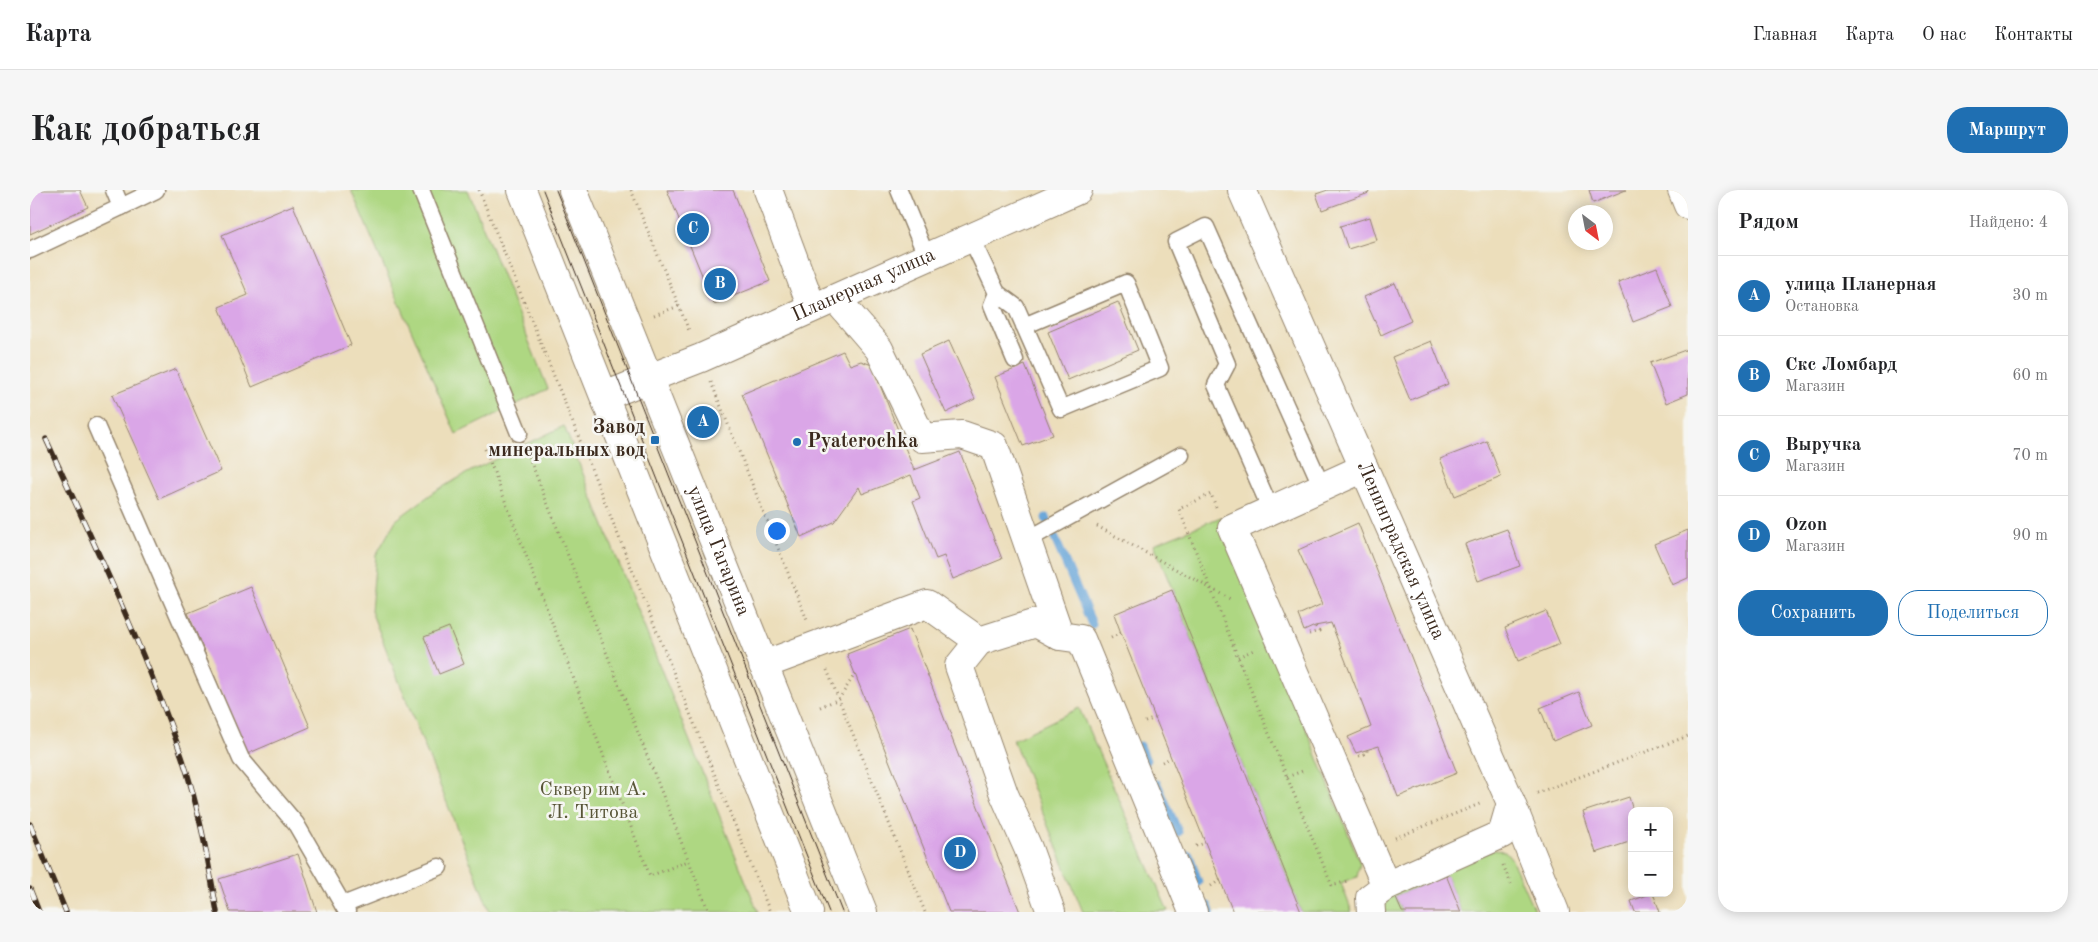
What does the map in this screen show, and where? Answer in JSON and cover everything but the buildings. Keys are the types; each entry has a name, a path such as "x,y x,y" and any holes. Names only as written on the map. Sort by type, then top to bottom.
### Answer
{"street":[{"path":"522,190 809,912"},
{"name":"улица Гагарина","path":"573,190 647,379 863,912"},
{"path":"768,190 824,304 879,349 922,438 962,435 994,446 1060,636"},
{"name":"Планерная улица","path":"605,396 701,358 1078,190"},
{"name":"Ленинградская улица","path":"1242,190 1364,468 1499,802 1555,912"},
{"path":"1682,190 1688,205"},
{"path":"1364,468 1232,528 1382,877"},
{"path":"763,665 927,604 979,641"},
{"path":"1051,912 1028,848 1004,794 959,666 979,641 1036,623 1060,636 1081,639 1193,912"},
{"path":"1371,912 1370,898 1382,877 1502,834 1499,802"}],"lane":[{"path":"114,190 121,207"},
{"path":"30,250 156,190"},
{"path":"421,190 520,433"},
{"path":"899,190 927,258"},
{"path":"1271,510 1216,385 1227,364 1176,242 1206,227 1322,487"},
{"path":"971,238 997,293 1016,307 1024,326 1061,409 1160,368 1126,283 1024,326"},
{"path":"997,293 992,305 1015,360"},
{"path":"96,426 241,759 296,824 345,909 439,867"},
{"path":"1027,540 1181,455"}],"path":[{"path":"479,190 770,912"},
{"path":"631,190 925,912"},
{"path":"520,433 709,912"},
{"path":"485,449 650,876 688,861"},
{"path":"1232,528 1221,517 1211,494 1180,509 1332,886 1382,877 1386,865 1378,845 1688,736"},
{"path":"1075,514 1233,601"},
{"path":"820,706 839,699 855,674"},
{"path":"1367,748 1368,753"},
{"path":"1492,839 1511,884"}],"green space":[{"path":"351,190 468,190 548,389 456,434"},
{"name":"Сквер им А. Л. Титова","path":"564,426 758,912 490,912 371,611 376,555 396,520 434,492 471,471"},
{"path":"1221,517 1360,863 1357,877 1341,883 1352,912 1301,912 1154,544"},
{"path":"1079,708 1168,911 1083,912 1013,740"},
{"path":"1493,850 1505,851 1511,858 1535,912 1461,912 1446,875 1395,896 1402,912 1382,912 1393,890"}],"waterway":[{"path":"1046,518 1092,624"},
{"path":"1140,746 1146,761"},
{"path":"1157,784 1178,832"},
{"path":"1189,855 1198,882"},
{"path":"1208,906 1210,912"}],"tram line":[{"path":"543,190 829,912"},
{"path":"556,190 842,912"}],"railway":[{"path":"46,439 135,636 182,757 198,814 217,912"},
{"path":"30,824 66,912"},
{"path":"30,889 39,912"}],"place":[{"name":"Выручка","path":"693,229"},
{"name":"Скс Ломбард","path":"720,284"},
{"name":"улица Планерная","path":"703,422"},
{"name":"Завод минеральных вод","path":"655,440"},
{"name":"Pyaterochka","path":"797,442"},
{"name":"Ozon","path":"960,853"}]}
